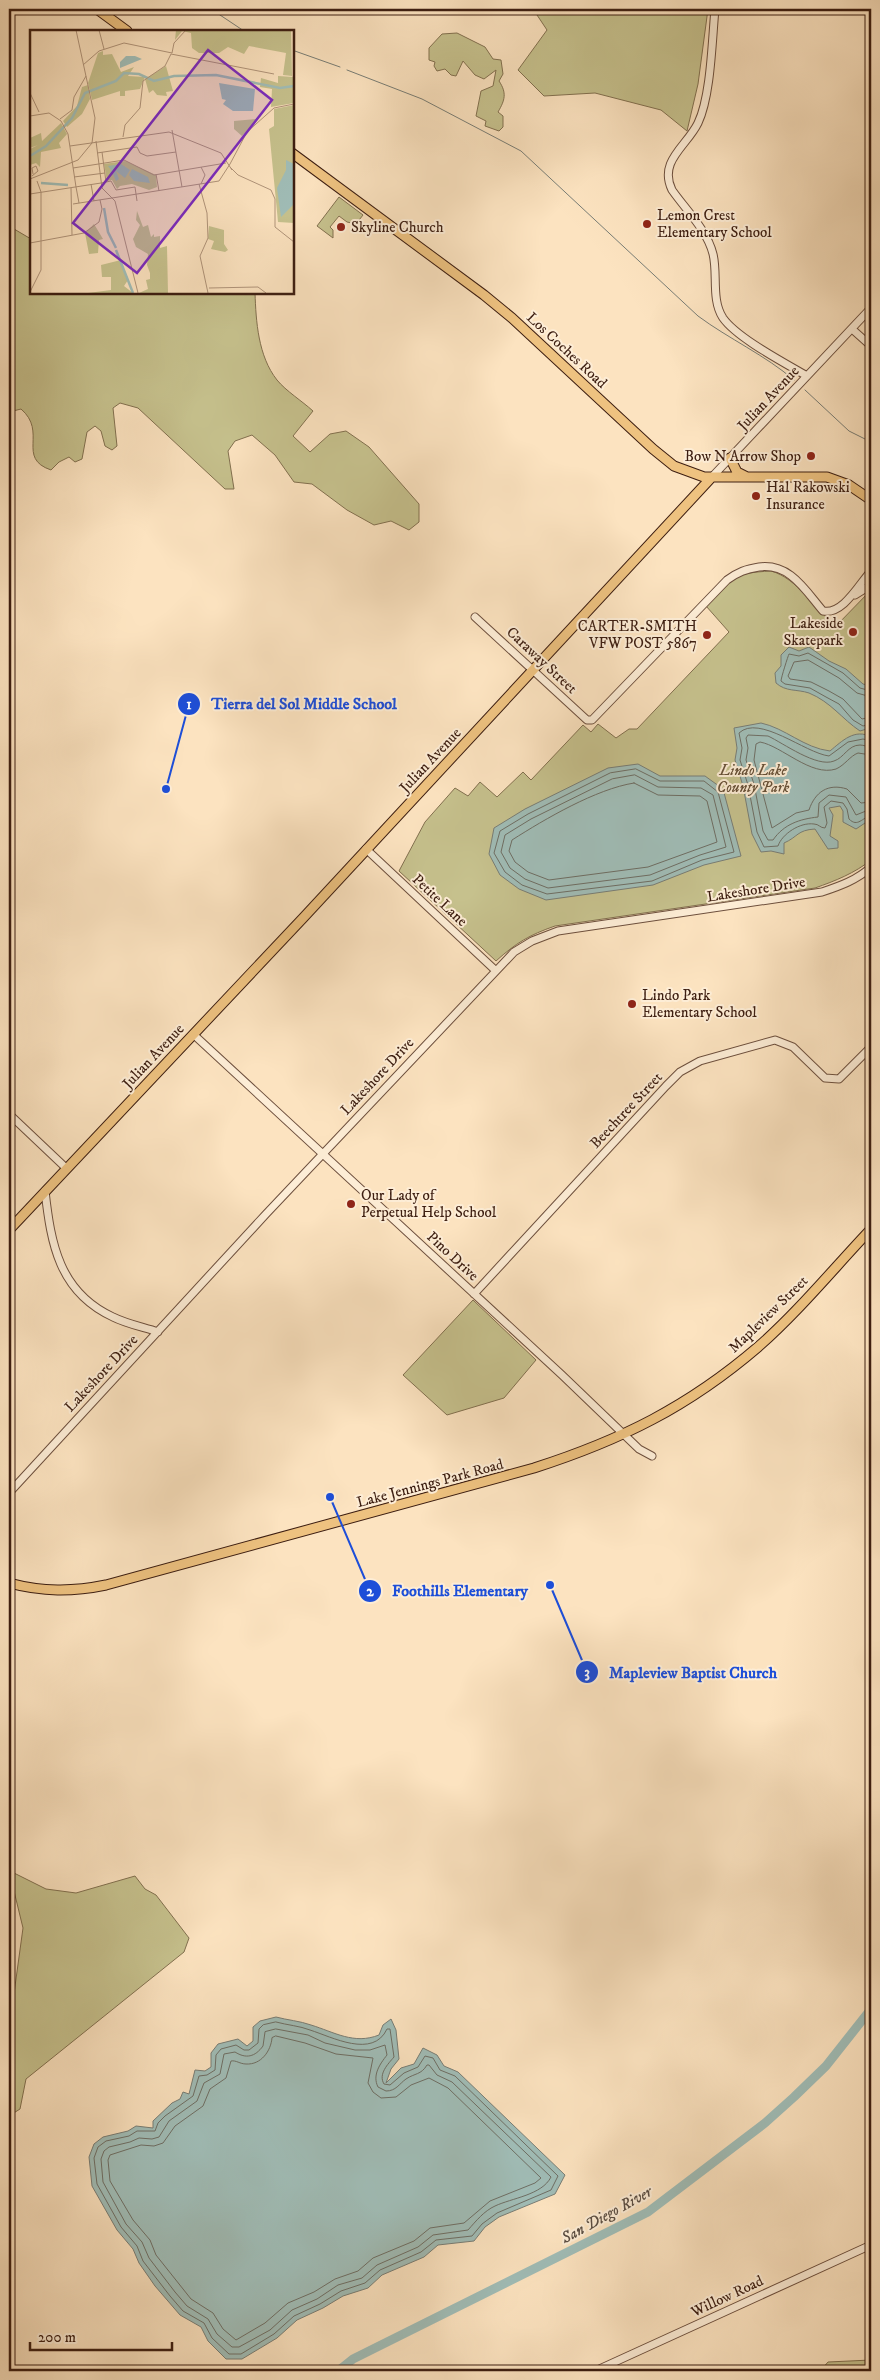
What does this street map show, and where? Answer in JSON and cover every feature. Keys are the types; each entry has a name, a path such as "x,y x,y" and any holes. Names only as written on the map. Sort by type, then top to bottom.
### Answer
{"main road":[{"path":"97,9 126,30"},
{"name":"Los Coches Road","path":"294,154 498,307 665,460 685,471 710,478 817,476 839,480 871,500"},
{"path":"730,458 737,472 749,478"},
{"name":"Julian Avenue","path":"9,1230 710,478"},
{"name":"Mapleview Street","path":"675,1408 720,1378 758,1346 871,1229"},
{"name":"Lake Jennings Park Road","path":"9,1583 39,1591 84,1589 106,1585 534,1468 589,1450 624,1435 675,1408"}],"street":[{"path":"715,9 701,117 670,162 669,181 672,190 709,242 714,259 718,307 724,319 742,335 807,376"},
{"name":"Julian Avenue","path":"710,478 871,308"},
{"path":"852,329 871,346"},
{"name":"Caraway Street","path":"475,617 581,714 592,720 727,580 744,570 773,567 782,569 791,575 823,611 835,611 842,605"},
{"path":"842,605 870,574"},
{"path":"842,605 871,585"},
{"name":"Petite Lane","path":"366,849 495,970"},
{"name":"Lakeshore Drive","path":"9,1493 322,1154 495,970 523,946 558,931 822,892 844,885 871,868"},
{"name":"Pino Drive","path":"193,1034 639,1449 652,1456"},
{"name":"Beechtree Street","path":"474,1294 666,1086 691,1064 775,1040 792,1047 825,1078 834,1080 845,1076 871,1047"},
{"path":"9,1114 66,1168"},
{"path":"45,1191 56,1254 62,1268 75,1287 91,1303 110,1316 158,1332"},
{"name":"Willow Road","path":"595,2371 871,2245"}],"green space":[{"path":"533,9 708,9 698,84 687,131 661,110 595,93 544,96 518,70 547,30"},
{"path":"457,33 485,47 493,59 501,60 503,74 499,81 504,96 498,112 503,116 503,127 499,131 485,126 486,121 476,116 481,91 493,86 496,70 484,79 475,75 463,61 456,76 451,75 445,69 437,71 434,66 435,62 429,60 429,48 442,34"},
{"path":"339,197 363,215 356,224 347,222 339,216 330,227 333,230 333,238 317,226"},
{"path":"9,226 30,238 30,294 255,294 259,338 271,371 289,392 313,411 293,436 310,452 330,434 346,431 369,447 419,504 419,522 409,530 391,521 374,525 347,510 312,484 294,482 275,455 252,435 235,441 228,451 234,489 225,489 138,408 120,403 113,408 117,446 112,450 105,446 101,431 95,426 87,432 82,459 75,462 69,457 59,462 51,470 41,465 35,459 32,427 29,418 21,409 9,412"},
{"name":"Lindo Lake County Park","path":"771,571 789,580 836,626 871,590 871,860 844,876 815,888 555,926 523,940 496,961 399,871 425,822 455,788 468,796 480,782 497,797 523,772 531,780 583,725 591,732 598,724 616,738 629,729 637,729 729,632 706,606 721,589 734,579 748,573"},
{"path":"473,1300 536,1360 504,1398 447,1415 403,1375"},
{"path":"14,1873 46,1889 76,1893 135,1876 145,1889 156,1895 189,1938 184,1952 26,2079 20,2109 9,2116 9,2030 23,1928 14,1891"},
{"path":"871,2360 871,2371 820,2371 828,2362"}],"water":[{"path":"789,647 799,651 809,647 829,661 846,669 863,684 871,686 870,728 860,731 817,697 809,693 784,688 776,683 775,673 781,666 781,655"},
{"path":"761,723 778,729 812,746 830,751 854,735 860,734 871,737 871,819 856,829 843,822 843,811 840,806 829,808 833,815 830,836 838,841 838,848 828,849 815,829 801,832 784,843 784,854 771,851 761,852 752,834 743,786 735,760 737,748 734,728"},
{"path":"638,764 660,776 705,776 723,789 741,856 704,865 653,885 546,900 519,889 500,875 489,854 494,828 525,809 608,768"},
{"path":"276,2017 361,2039 379,2035 383,2025 391,2019 396,2030 399,2059 391,2069 386,2083 401,2068 414,2064 423,2048 437,2055 444,2066 458,2072 565,2175 555,2194 499,2217 485,2227 474,2241 438,2245 424,2257 382,2275 368,2288 343,2296 297,2320 277,2338 242,2359 226,2359 208,2341 201,2327 180,2315 155,2286 139,2263 133,2249 117,2230 92,2186 89,2157 94,2144 103,2137 128,2131 136,2126 153,2128 153,2121 172,2103 180,2099 183,2092 189,2094 195,2070 205,2071 211,2067 211,2053 218,2044 238,2039 247,2046 253,2041 253,2027 260,2021"}],"waterway":[{"path":"211,9 242,30"},
{"path":"294,51 340,67"},
{"path":"347,70 422,99 521,151 698,316 794,380"},
{"path":"805,390 849,431 871,442"},
{"name":"San Diego River","path":"338,2371 353,2359 648,2212 765,2123 794,2097 826,2066 871,2009"}],"place":[{"name":"Lemon Crest Elementary School","path":"647,224"},
{"name":"Skyline Church","path":"341,227"},
{"name":"Bow N Arrow Shop","path":"811,456"},
{"name":"Hal Rakowski Insurance","path":"756,496"},
{"name":"Lakeside Skatepark","path":"853,632"},
{"name":"CARTER-SMITH VFW POST 5867","path":"707,635"},
{"name":"Tierra del Sol Middle School","path":"166,789"},
{"name":"Lindo Park Elementary School","path":"632,1004"},
{"name":"Our Lady of Perpetual Help School","path":"351,1204"},
{"name":"Foothills Elementary","path":"330,1497"},
{"name":"Mapleview Baptist Church","path":"550,1585"}]}
